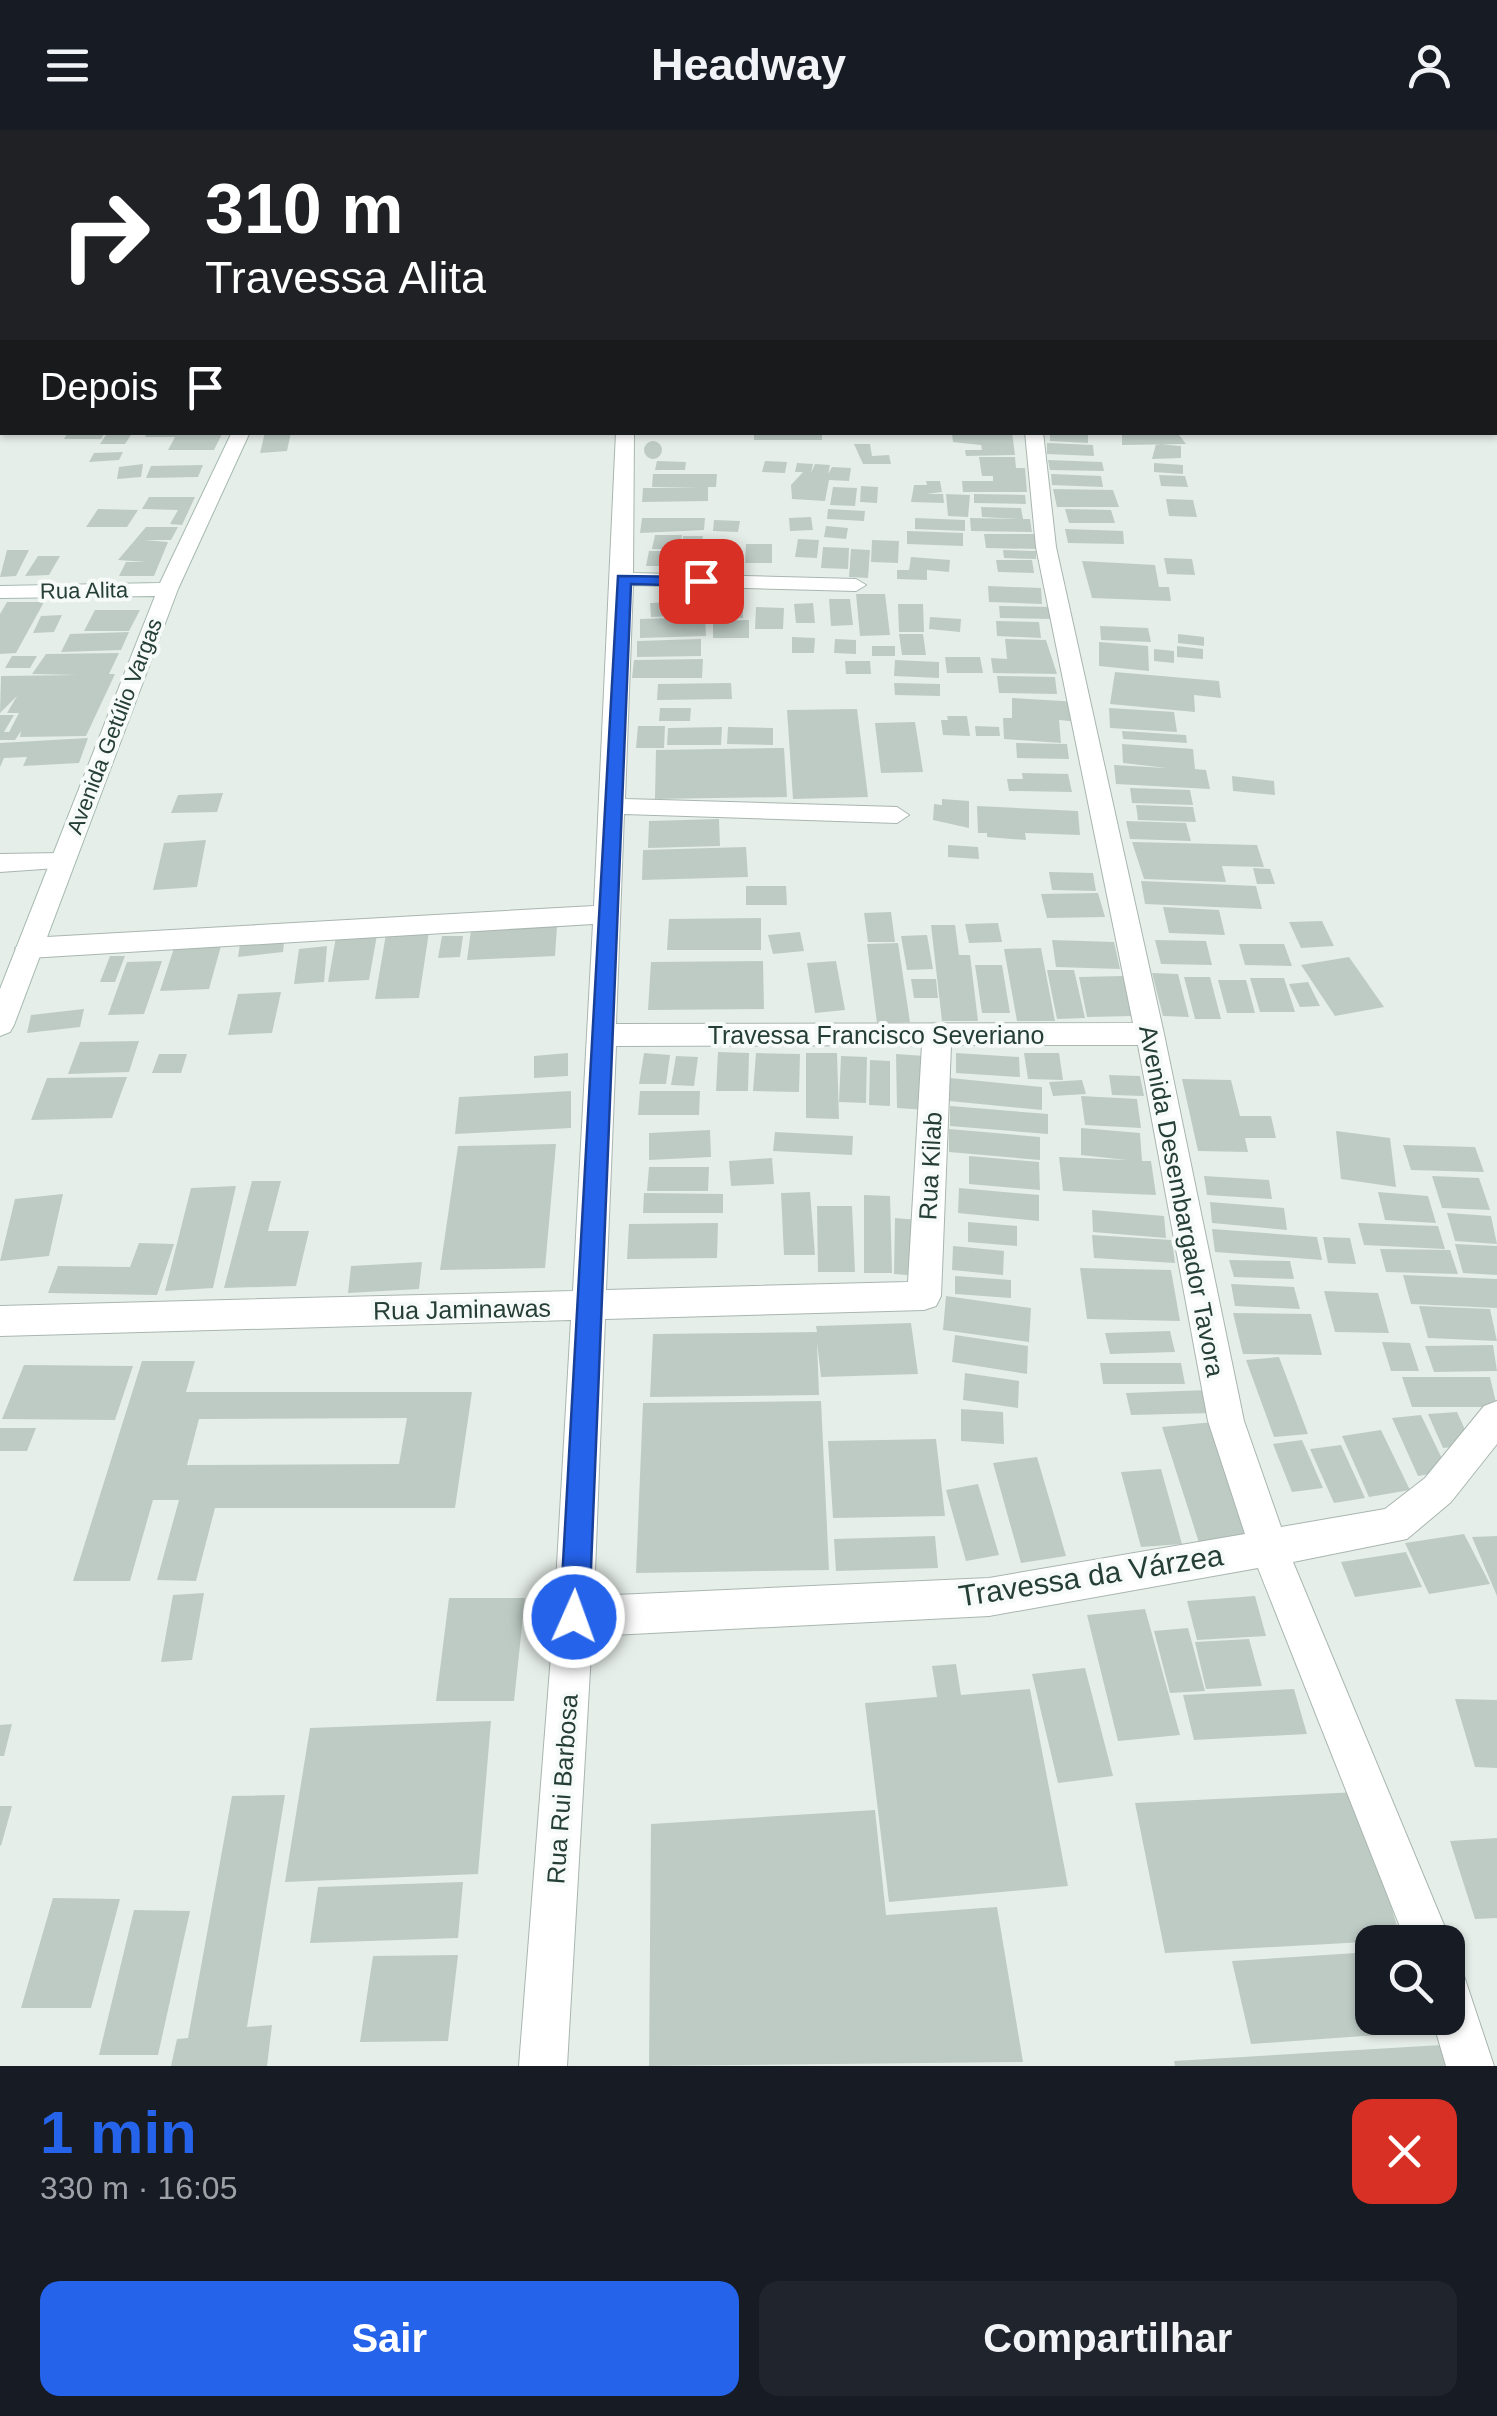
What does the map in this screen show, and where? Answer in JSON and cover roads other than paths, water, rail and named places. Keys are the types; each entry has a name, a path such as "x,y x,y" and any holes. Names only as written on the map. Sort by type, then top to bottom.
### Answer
{"street":[{"name":"Avenida Getúlio Vargas","path":"0,1025 168,589 240,435"},
{"name":"Rua Rui Barbosa","path":"543,2066 574,1617 623,579 625,435"},
{"name":"Avenida Desembargador Tavora","path":"1034,435 1046,547 1150,1034 1226,1422 1269,1548 1421,1925"},
{"path":"623,579 856,585"},
{"name":"Rua Alita","path":"0,592 168,589"},
{"path":"610,806 896,815"},
{"path":"0,863 62,861"},
{"path":"29,948 606,914"},
{"name":"Travessa Francisco Severiano","path":"602,1035 1150,1034"},
{"name":"Rua Kilab","path":"924,1296 937,1036"},
{"name":"Rua Jaminawas","path":"0,1321 924,1296"},
{"name":"Travessa da Várzea","path":"574,1617 989,1597 1394,1526 1438,1490 1497,1417"},
{"path":"1461,2035 1470,2066"}]}
